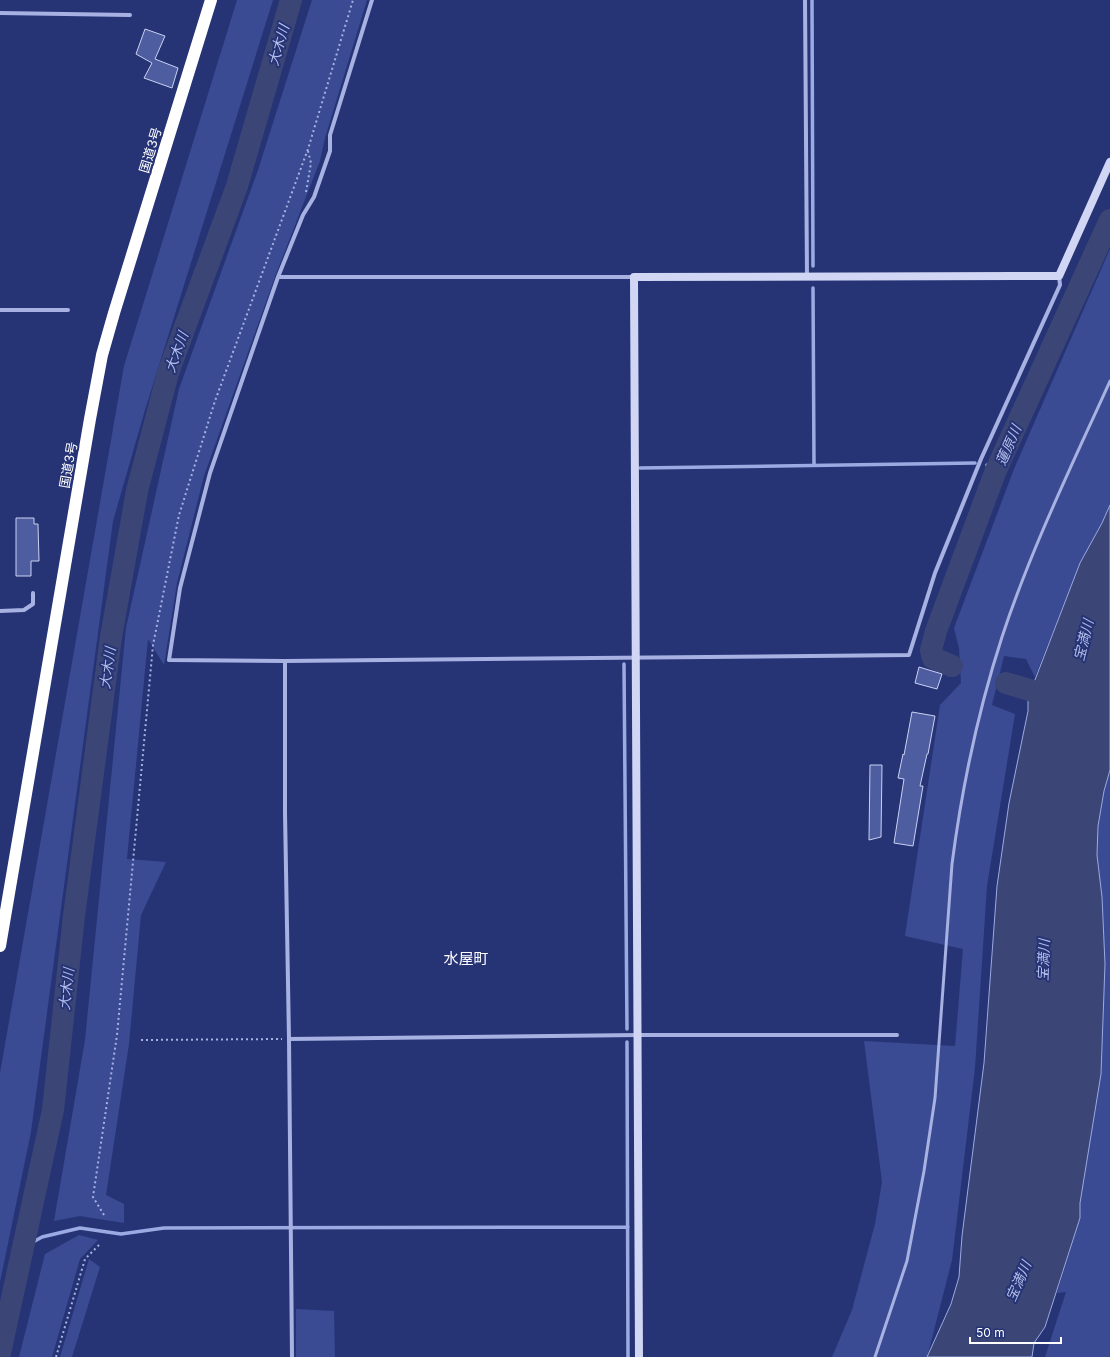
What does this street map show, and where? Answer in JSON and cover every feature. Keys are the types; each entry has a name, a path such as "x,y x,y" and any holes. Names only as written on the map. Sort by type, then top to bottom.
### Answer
{"highway":[{"name":"国道3号","path":"0,946 88,427 102,355 211,0"}],"street":[{"path":"372,0 330,135 330,151 314,197 303,215 278,278 210,473 180,588 170,660 284,661 635,656 909,655 935,573 978,466 1060,285 1059,276 1110,162"},
{"path":"805,0 807,277"},
{"path":"0,13 130,15"},
{"path":"278,278 1059,276"},
{"path":"634,277 639,1357"},
{"path":"0,310 68,310"},
{"path":"0,611 24,610 33,604 33,594"},
{"path":"284,661 284,813 289,1039 292,1357"},
{"path":"289,1039 638,1035 897,1035"}],"lane":[{"path":"875,1357 907,1260 924,1171 935,1098 952,864 971,749 986,691 1003,636 1029,564 1110,381"}],"path":[{"path":"104,1215 93,1197 117,1035 153,645 179,515 215,401 308,150 353,0"},
{"path":"306,193 310,163 308,150"},
{"path":"141,1040 289,1039"},
{"path":"56,1357 84,1259 99,1245"}],"shaded area":[{"path":"237,0 273,0 145,410 113,521 31,1132 0,1282 0,1073 124,366"},
{"path":"312,0 367,0 325,138 320,161 276,274 204,476 177,583 164,665 148,639 127,859 166,862 141,915 129,1044 106,1195 124,1204 124,1223 80,1216 54,1221 85,1040 126,628 179,389 258,170"},
{"path":"1110,249 1110,505 1080,563 1035,677 1026,659 1004,656 992,705 1015,714 987,886 975,1068 952,1260 927,1357 832,1357 852,1310 875,1224 882,1182 864,1041 955,1046 963,949 905,936 940,705 961,683 959,648 954,628 1014,469"},
{"path":"1110,770 1110,1357 1045,1357 1066,1292 1057,1293 1080,1218 1080,1203 1101,1074 1105,964 1102,897 1097,855 1098,826 1104,791"},
{"path":"79,1235 98,1240 80,1259 52,1357 19,1357 45,1254"},
{"path":"89,1259 100,1267 72,1357 60,1357"},
{"path":"296,1309 334,1311 335,1357 296,1357"}],"water":[{"name":"宝満川","path":"1110,505 1110,770 1104,791 1098,826 1097,855 1102,897 1105,964 1101,1074 1080,1203 1080,1218 1045,1327 1034,1343 1032,1357 927,1357 951,1304 959,1277 962,1236 984,1063 997,886 1009,803 1028,711 1028,698 1080,563"}],"building":[{"path":"145,29 165,36 155,59 178,68 172,88 144,78 152,63 136,54"},
{"path":"16,518 34,518 34,524 38,524 39,561 31,561 31,576 16,576"},
{"path":"919,667 942,674 937,689 915,683"},
{"path":"912,712 935,716 920,786 923,786 913,846 894,843 904,779 898,778"},
{"path":"870,765 882,765 881,837 869,840"}],"waterway":[{"name":"大木川","path":"0,1353 53,1110 74,916 111,637 137,491 168,373 237,186 291,0"},
{"path":"812,0 813,266"},
{"name":"蓮原川","path":"952,666 933,658 931,650 936,631 996,470 1110,220"},
{"path":"813,288 814,465"},
{"path":"640,468 975,463"},
{"path":"987,465 996,470"},
{"name":"蓮原川","path":"930,664 933,658"},
{"path":"624,664 627,1029"},
{"name":"蓮原川","path":"1006,683 1059,699"},
{"path":"627,1042 628,1357"},
{"path":"24,1247 42,1237 80,1228 121,1234 164,1228 628,1227"}],"district":[{"name":"水屋町","path":"466,958"}]}
